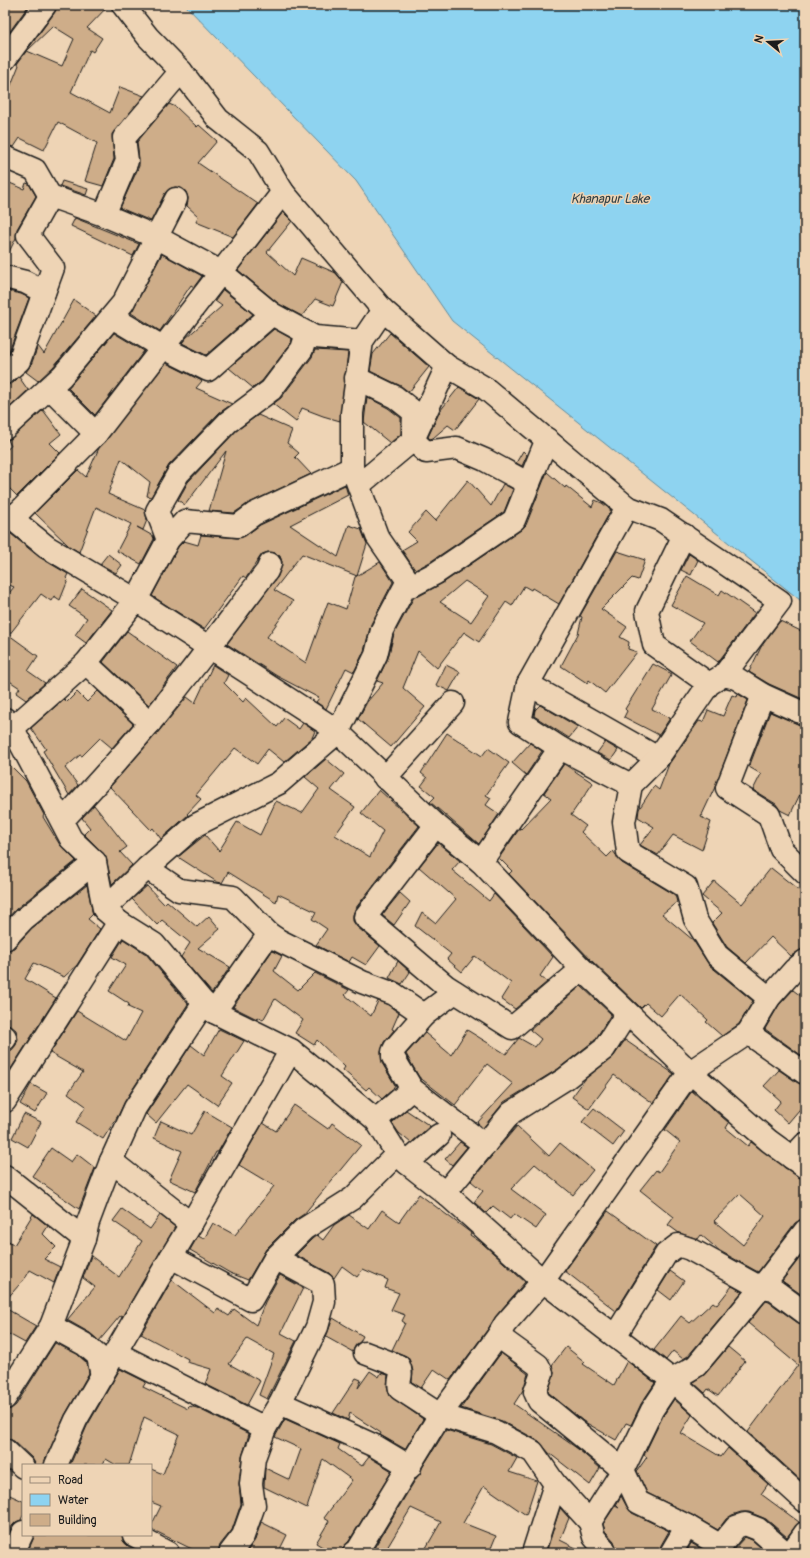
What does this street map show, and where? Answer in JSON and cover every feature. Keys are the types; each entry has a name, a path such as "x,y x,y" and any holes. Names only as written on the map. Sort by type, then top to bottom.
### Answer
{"street":[{"path":"5,59 45,5"},
{"path":"123,5 148,37 182,71 218,119 258,151 283,192 383,310 447,366 485,388 628,507 661,520 780,601 716,679 658,758 631,785 624,822 628,852 686,887 695,919 717,955 769,998"},
{"path":"104,215 126,161 124,138 182,71"},
{"path":"5,157 35,170 50,196 104,215 156,237 221,272 272,314 314,337 362,342"},
{"path":"283,192 164,348 96,434 9,516 47,547 136,600 210,647 318,717 338,732 436,826 481,862 582,969 690,1072 769,1141 801,1157"},
{"path":"5,373 19,360 53,268 28,235 50,196"},
{"path":"6,423 50,388 123,303 176,199"},
{"path":"5,276 25,282 44,292"},
{"path":"383,310 362,342 352,413 355,476 377,536 408,581 413,585 436,573 514,520 547,439"},
{"path":"112,317 164,348 208,370 272,314"},
{"path":"168,540 157,510 178,474 228,422 271,390 302,349 307,333"},
{"path":"447,366 413,440 355,476 254,514 238,526 185,521 168,540 136,600 86,663 7,727 71,839 95,862 111,915 154,944 209,1007 291,1050 376,1120 402,1158 445,1193 543,1280 672,1380 805,1501"},
{"path":"356,378 395,397 414,412 413,440 426,452 457,448 485,460 529,484"},
{"path":"50,388 96,434"},
{"path":"628,507 528,684 520,722 560,748 631,785"},
{"path":"684,535 647,611 654,645 716,679 736,678 764,695 805,714"},
{"path":"62,821 108,772 150,723 210,647 267,571 270,564"},
{"path":"5,1101 111,915 147,868 196,825 279,783 338,732 376,655 382,630 408,581"},
{"path":"86,663 150,723"},
{"path":"528,684 658,758"},
{"path":"764,695 727,788 769,815 781,849 805,873"},
{"path":"385,778 453,704"},
{"path":"481,862 560,748"},
{"path":"436,826 365,917 446,986 512,1028 582,969"},
{"path":"5,939 24,919 95,862"},
{"path":"147,868 179,890 233,897 269,934 278,940 362,982 394,994 424,1015"},
{"path":"5,1398 51,1326 84,1239 88,1222 111,1161 135,1108 209,1007 269,934"},
{"path":"354,1553 358,1550 410,1467 440,1415 498,1336 505,1324 543,1280 690,1072 748,1033 769,998 801,970"},
{"path":"455,992 424,1015 393,1052 394,1061 412,1089 485,1145"},
{"path":"445,1193 511,1113 565,1079 604,1049 628,1012"},
{"path":"748,1033 805,1073"},
{"path":"56,1464 76,1420 291,1050"},
{"path":"376,1120 412,1089"},
{"path":"171,1257 251,1300 275,1258 304,1229 353,1198 402,1158 439,1135"},
{"path":"111,1161 191,1224"},
{"path":"5,1176 84,1239"},
{"path":"590,1522 623,1470 652,1410 672,1380 696,1366 761,1288 805,1231"},
{"path":"615,1336 666,1254 678,1245 690,1249 761,1288 774,1290 805,1313"},
{"path":"230,1553 243,1536 254,1505 251,1484 254,1458 265,1428 280,1403 317,1327 324,1302 323,1284 275,1258"},
{"path":"51,1326 84,1344 98,1356 102,1376"},
{"path":"498,1336 538,1365 542,1373 536,1384 534,1392 539,1401 623,1470 638,1502 687,1526 716,1543 722,1544 736,1527 745,1524 758,1529 786,1553"},
{"path":"116,1353 265,1428"},
{"path":"365,1354 399,1366 402,1372 399,1385 400,1389 440,1415 496,1432 533,1452 555,1484 590,1522 594,1537 605,1552"},
{"path":"280,1403 375,1446 410,1467"},
{"path":"5,1450 22,1466"},
{"path":"533,1553 555,1484"},
{"path":"671,1553 687,1526"},
{"path":"791,1553 805,1533"},
{"path":"13,1553 22,1534"},
{"path":"136,1536 168,1553"}],"water":[{"name":"Khanapur Lake","path":"185,5 805,5 805,604 452,321 356,181"}],"building":[{"path":"5,5 29,5 5,38"},
{"path":"57,5 109,5 87,28 102,38 93,52 90,50 71,92 110,113 120,87 144,96 112,134 114,159 103,186 85,181 97,143 58,122 44,150 20,138 14,147 5,145 5,100 19,65 17,64 55,12","holes":["53,26 74,39 62,66 27,51"]},
{"path":"169,104 176,107 197,127 199,125 217,141 198,163 258,204 233,237 196,222 198,216 187,206 188,198 186,192 181,188 175,187 169,189 165,193 151,221 120,208 139,166 137,142"},
{"path":"5,181 24,189 26,183 29,184 36,196 17,229 16,238 5,260"},
{"path":"62,181 88,189 86,195 60,186"},
{"path":"283,212 292,221 267,252 293,276 301,258 336,273 343,282 333,306 315,299 302,316 279,304 238,270"},
{"path":"75,218 139,244 133,256 71,226"},
{"path":"162,254 202,276 194,287 191,285 160,331 131,313"},
{"path":"223,290 253,314 206,355 182,343 222,306 215,301"},
{"path":"8,291 21,294 29,298 8,354 5,357 5,296"},
{"path":"74,300 96,316 53,367 38,381 26,372 31,365 38,346 44,354"},
{"path":"274,329 292,339 291,343 262,381 253,388 229,368"},
{"path":"114,333 144,351 95,415 68,388"},
{"path":"390,333 429,367 409,392 401,386 370,371 373,354"},
{"path":"315,350 348,352 340,421 302,408 296,422 273,404 281,398 312,357"},
{"path":"166,363 202,381 196,388 232,404 219,413 169,465 151,497 147,496 150,482 121,459 108,494 145,510 147,520 143,530 137,527 153,536 154,539 141,564 117,551 131,524 96,507 79,552 69,546 35,513 78,470 86,477 99,448"},
{"path":"19,377 28,390 7,410 5,407 5,385 13,383"},
{"path":"459,387 479,399 455,430 448,425 430,439 428,437 440,411"},
{"path":"367,397 388,408 401,418 401,434 390,443 364,422"},
{"path":"43,410 61,434 50,443 60,453 17,496 5,484 5,451 11,446 8,440"},
{"path":"258,415 292,430 287,443 299,453 295,457 311,474 249,503 234,513 209,511 226,451 185,505 178,500 188,482 236,431"},
{"path":"523,451 527,455 522,466 516,463"},
{"path":"547,472 565,488 566,486 592,507 595,500 611,510 559,604 532,588 531,590 524,586 512,606 506,602 479,642 464,632 437,668 418,651 403,688 425,707 391,747 358,719 367,702 383,683 377,681 388,658 394,634 414,597 419,596 443,583 521,530 526,525","holes":["465,581 489,596 471,622 440,602"]},
{"path":"468,480 491,506 503,484 513,489 504,512 430,562 415,570 402,550 417,541 408,532 426,512 435,521"},
{"path":"345,485 348,495 290,525 338,557 349,525 361,529 367,544 357,576 380,562 393,582 371,624 364,651 354,672 346,668 326,709 316,702 319,698 277,676 227,644 278,576 282,562 280,556 275,553 268,552 262,554 246,578 243,576 204,629 152,596 178,547 184,541 198,545 201,535 237,538 245,536 260,525","holes":["302,554 357,576 355,577 346,609 328,602 306,663 267,637 293,601 274,590"]},
{"path":"5,529 39,557 68,574 66,578 68,580 60,600 54,596 51,601 41,594 9,635 38,656 28,671 45,683 26,700 16,693 20,688 5,678 5,598 14,587 5,583"},
{"path":"617,551 645,560 638,580 632,578 601,609 627,627 620,637 629,642 628,649 637,652 605,693 589,680 587,683 561,666 578,634 582,617 580,616"},
{"path":"108,554 122,565 116,573 100,564"},
{"path":"689,554 698,560 691,575 681,570"},
{"path":"687,576 719,595 722,590 755,613 718,662 690,641 703,623 671,605"},
{"path":"82,589 112,610 86,643 75,635 87,618 69,606"},
{"path":"780,621 805,633 805,700 769,684 749,672 761,647"},
{"path":"127,631 177,667 149,705 103,662"},
{"path":"653,664 672,674 652,709 670,718 659,735 624,717 627,711 625,709"},
{"path":"213,665 228,675 224,683 243,702 246,698 277,727 284,718 299,729 303,723 315,731 312,738 284,762 268,749 257,764 235,748 196,795 201,799 187,814 188,815 161,839 153,828 151,830 110,787 187,697 195,703"},
{"path":"446,665 460,672 449,691 436,685"},
{"path":"98,691 133,724 112,748 100,738 82,756 80,755 65,768 78,785 69,795 43,751 46,749 31,728 64,699 67,702 77,692 87,702"},
{"path":"738,694 748,700 715,787 701,817 711,822 702,850 673,835 658,855 640,845 654,827 638,817 639,809 654,786 659,790 669,764 699,721 703,722 708,710 723,716 732,695 737,697"},
{"path":"540,705 578,727 569,738 534,716 535,710"},
{"path":"770,712 805,726 805,784 790,815 780,810 776,804 753,790 761,774 749,767"},
{"path":"447,733 482,756 488,748 509,763 486,795 491,798 486,805 499,814 479,844 430,802 435,797 421,786 427,778 421,773"},
{"path":"605,742 618,750 611,760 597,753"},
{"path":"530,743 542,751 526,775 512,763"},
{"path":"326,759 344,774 331,790 355,807 335,835 370,857 383,831 361,813 379,790 419,826 355,909 353,921 357,927 380,946 366,965 352,957 349,962 316,945 327,929 312,919 316,912 278,894 276,902 228,872 222,883 217,882 178,857 205,835 219,851 237,822 260,835 276,801 302,813 319,789 305,777"},
{"path":"5,760 26,781 44,815 43,817 60,845 76,861 16,909 5,921"},
{"path":"564,764 593,783 571,815 586,826 581,832 607,857 613,851 622,863 675,895 677,902 662,914 693,940 709,965 753,1001 739,1024 722,1036 706,1022 708,1020 680,994 661,1016 646,1003 641,1008 591,960 509,874 512,871 499,858 520,828 521,829 551,798 544,793"},
{"path":"94,805 127,847 120,852 132,865 112,884 105,855 84,834 90,828 82,818"},
{"path":"438,843 460,861 452,870 489,901 494,894 553,957 540,976 547,982 515,1009 501,999 511,983 475,956 462,972 447,959 451,954 415,926 422,912 436,923 456,899 419,867"},
{"path":"771,868 805,895 805,947 791,956 771,937 746,963 727,947 712,923 722,913 702,896 714,881 742,904"},
{"path":"87,885 93,914 88,919 100,929 77,965 64,977 34,963 25,979 56,998 5,1078 5,1051 12,1050 18,1039 16,1030 11,1026 5,1025 5,951 14,948 32,928"},
{"path":"147,886 164,904 167,901 197,927 209,916 220,929 198,948 230,967 212,993 181,957 190,943 162,920 157,925 132,899"},
{"path":"400,893 410,902 394,925 382,915"},
{"path":"123,939 146,954 188,1004 125,1101 119,1114 103,1139 76,1122 86,1106 68,1093 83,1072 50,1053 77,1011 126,1041 141,1013 128,1007 129,1004 109,991 126,965 112,957"},
{"path":"272,951 282,956 274,971 298,990 315,973 349,990 345,995 371,1016 378,1001 388,1005 399,1013 392,1029 394,1030 384,1042 381,1052 382,1063 395,1085 392,1090 382,1099 369,1087 366,1090 343,1070 345,1067 317,1040 314,1045 295,1033 303,1020 275,999 263,1020 258,1017 257,1019 233,1007"},
{"path":"398,961 410,972 402,984 389,978"},
{"path":"581,986 611,1014 595,1040 558,1069 504,1102 483,1128 477,1123 513,1084 487,1064 455,1105 419,1077 406,1054 425,1033 451,1055 467,1030 506,1054 519,1038 535,1047 541,1039 530,1030"},
{"path":"793,990 805,999 805,1058 765,1029 779,1005"},
{"path":"219,1029 244,1041 222,1076 232,1083 217,1105 187,1084 156,1123 146,1114 191,1045 204,1055"},
{"path":"625,1040 674,1074 653,1103 614,1075 589,1109 572,1097 586,1078 614,1056"},
{"path":"779,1070 798,1083 805,1085 805,1103 788,1123 774,1110 781,1101 764,1086"},
{"path":"31,1084 47,1093 35,1113 20,1104"},
{"path":"692,1091 729,1123 726,1128 748,1146 751,1142 798,1177 805,1179 805,1219 795,1223 758,1272 720,1251 701,1235 698,1239 679,1233 668,1225 674,1217 640,1190 656,1170 659,1172 680,1142 665,1130","holes":["740,1194 765,1216 743,1245 714,1221"]},
{"path":"294,1105 328,1129 332,1123 361,1145 304,1214 295,1220 266,1249 248,1280 230,1273 190,1250 198,1236 204,1239 213,1223 235,1235 274,1186 239,1165 263,1123 276,1131"},
{"path":"594,1108 624,1131 613,1146 582,1122"},
{"path":"406,1110 430,1126 411,1143 399,1133 392,1123"},
{"path":"205,1111 232,1127 218,1152 216,1152 195,1192 169,1180 182,1151 154,1138 161,1121 191,1135"},
{"path":"24,1114 41,1122 28,1147 12,1138"},
{"path":"517,1126 549,1156 560,1143 593,1170 573,1195 535,1164 511,1189 546,1215 536,1229 514,1214 510,1219 493,1206 486,1213 474,1202 483,1191 471,1181"},
{"path":"460,1142 467,1147 452,1165 445,1159"},
{"path":"51,1148 71,1162 77,1154 95,1168 79,1209 32,1176"},
{"path":"419,1194 471,1233 470,1235 482,1243 525,1282 496,1316 450,1380 434,1369 421,1388 412,1382 413,1371 408,1357 392,1350 405,1323 402,1321 405,1315 391,1310 399,1293 385,1288 388,1280 363,1269 357,1277 342,1266 334,1278 329,1273 296,1255 317,1235 323,1240 334,1225 349,1215 369,1229 382,1210 399,1222"},
{"path":"122,1209 150,1229 160,1215 175,1227 122,1317 120,1316 99,1341 90,1333 67,1320 95,1287 83,1278 91,1256 119,1277 142,1241 113,1221"},
{"path":"608,1211 656,1246 616,1311 565,1271"},
{"path":"33,1214 48,1226 43,1234 56,1247 44,1259 60,1267 54,1283 30,1270 26,1277 5,1301 5,1238 14,1245"},
{"path":"805,1251 805,1297 782,1281"},
{"path":"670,1271 684,1281 671,1300 658,1290"},
{"path":"280,1275 303,1288 281,1333 296,1341 267,1399 259,1395 274,1354 247,1339 229,1364 260,1381 247,1405 205,1384 211,1369 187,1362 188,1359 141,1334 172,1280 215,1313 218,1309 229,1316 234,1309 256,1325 265,1302"},
{"path":"732,1286 742,1292 688,1356 683,1359 673,1351 666,1360 654,1350 681,1316 690,1323 713,1302 717,1305"},
{"path":"766,1301 798,1323 805,1325 805,1484 748,1432 798,1365 748,1323"},
{"path":"5,1308 36,1326 25,1343 5,1332"},
{"path":"333,1318 363,1336 354,1348 353,1352 326,1337"},
{"path":"55,1343 77,1354 87,1363 89,1373 65,1415 44,1464 35,1464 32,1458 14,1441 5,1438 5,1410 11,1409 16,1405"},
{"path":"566,1347 585,1362 583,1364 614,1385 627,1361 655,1383 641,1404 631,1425 626,1423 616,1440 583,1421 548,1392 554,1373 552,1365"},
{"path":"728,1347 745,1361 718,1396 708,1389 705,1393 693,1382 705,1374"},
{"path":"501,1353 528,1374 523,1390 514,1404 578,1449 600,1468 590,1485 549,1453 539,1441 502,1421 461,1408"},
{"path":"120,1369 146,1382 143,1387 188,1409 189,1406 197,1408 249,1434 242,1457 239,1483 241,1504 232,1530 220,1545 218,1553 200,1553 152,1529 152,1524 161,1506 152,1502 152,1469 163,1474 179,1434 144,1417 129,1464 114,1464 106,1459 103,1464 70,1464 87,1426"},
{"path":"370,1371 379,1377 381,1373 388,1375 387,1386 390,1396 423,1419 405,1449 380,1435 381,1433 350,1413 348,1420 333,1413 356,1378 361,1380 358,1388"},
{"path":"674,1399 692,1415 681,1433 721,1457 728,1448 768,1484 761,1494 799,1522 787,1537 766,1519 749,1512 741,1512 732,1515 726,1519 718,1530 692,1515 647,1493 637,1471 647,1457 644,1455 663,1416"},
{"path":"285,1419 340,1444 338,1449 362,1466 369,1457 392,1471 349,1541 343,1548 342,1553 332,1553 316,1543 329,1521 324,1518 352,1480 323,1459 307,1508 264,1487 265,1468 290,1480 301,1449 275,1437"},
{"path":"446,1430 491,1444 517,1458 509,1472 537,1481 526,1515 484,1486 463,1523 496,1536 489,1553 423,1553 441,1522 411,1508 384,1553 371,1553 420,1474 422,1468"},
{"path":"5,1493 22,1501 22,1518 21,1520 12,1526 5,1541"},
{"path":"621,1496 632,1513 669,1531 660,1547 659,1553 616,1553 614,1541 605,1531 603,1524 615,1506 619,1508 616,1505"},
{"path":"560,1508 569,1518 560,1540 586,1553 546,1553"},
{"path":"261,1522 287,1535 278,1553 246,1553 255,1540"},
{"path":"35,1536 122,1536 123,1541 128,1546 141,1553 27,1553"},
{"path":"745,1537 752,1540 767,1553 730,1553"},
{"path":"691,1543 708,1553 686,1553"}]}
